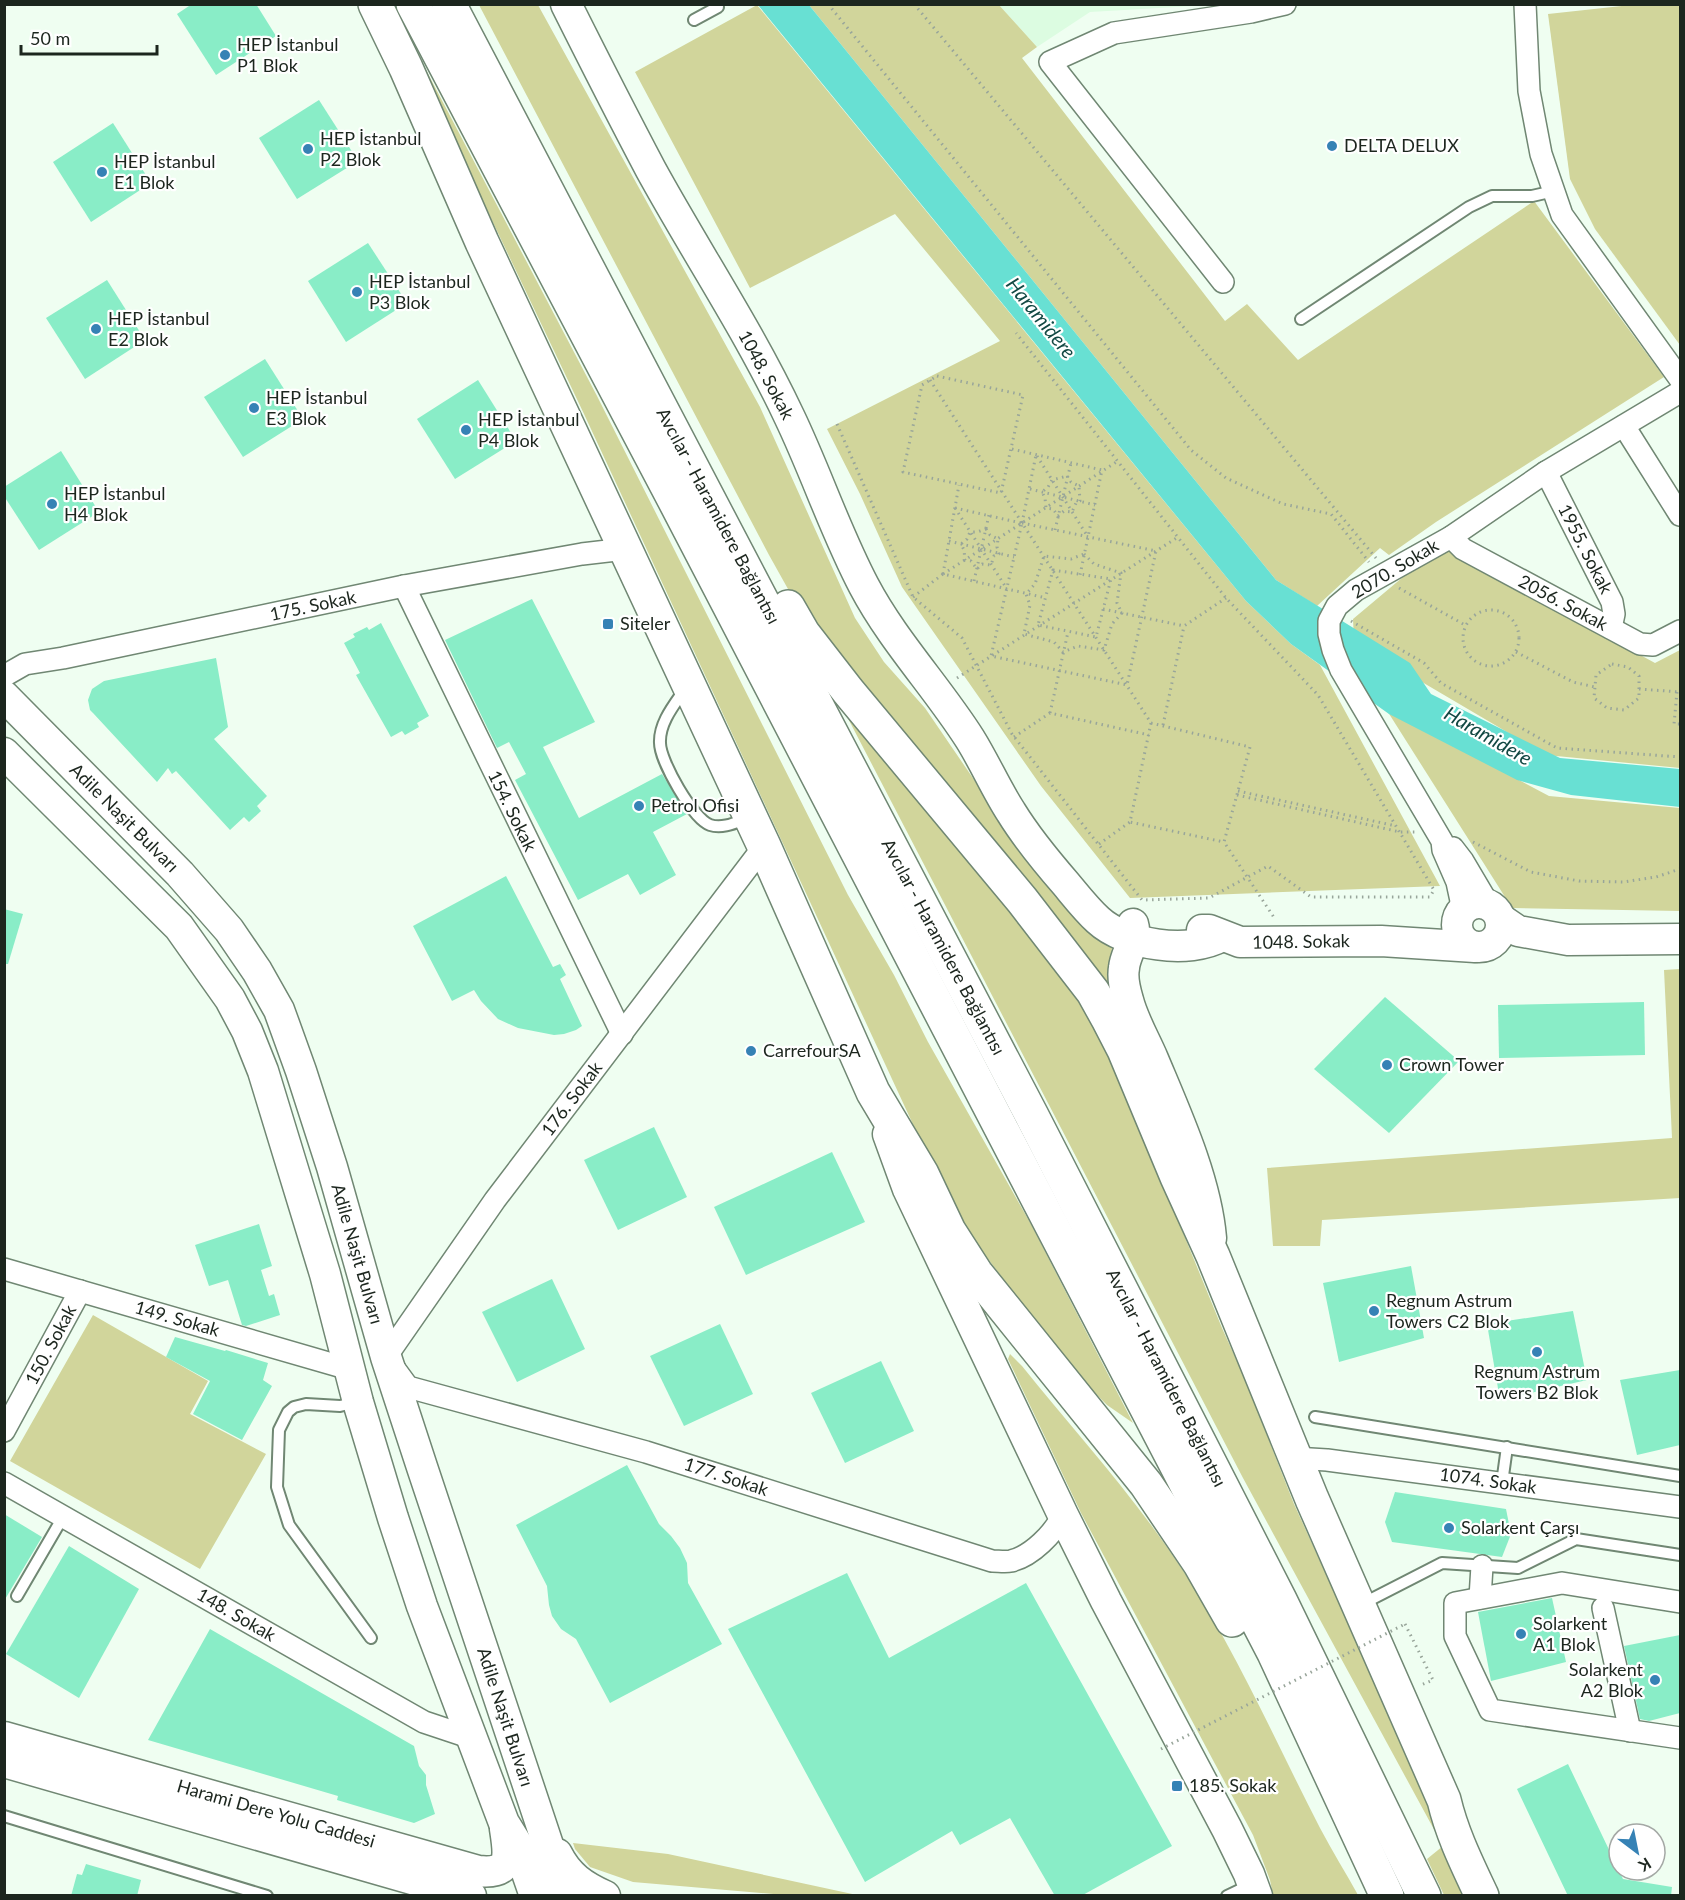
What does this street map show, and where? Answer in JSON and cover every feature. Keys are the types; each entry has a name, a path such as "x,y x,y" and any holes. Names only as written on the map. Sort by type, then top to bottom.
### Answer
{"highway":[{"path":"353,4 482,242"},
{"path":"375,4 406,68 482,242 758,832 873,1092 922,1174 949,1231 976,1273 1146,1484 1200,1564 1302,1744 1325,1766"},
{"name":"Avcılar - Haramidere Bağlantısı","path":"412,4 661,474 1274,1653 1387,1896"},
{"name":"Avcılar - Haramidere Bağlantısı","path":"449,4 796,662 839,751 1195,1432 1424,1896"},
{"path":"634,356 653,374 681,416 742,529 803,633 1022,900 1093,993 1124,1050 1213,1256 1294,1458 1444,1800 1458,1844 1482,1896"},
{"path":"1444,1800 1471,1834 1505,1896"}],"main road":[{"name":"1048. Sokak","path":"566,4 651,169 789,416 833,519 864,586 881,616 937,690 971,741 1012,814 1039,852 1099,921 1174,945 1210,944 1222,936 1240,942 1381,941"},
{"name":"Adile Naşit Bulvarı","path":"4,696 180,874 229,930 257,971 279,1010 302,1071 332,1167 386,1357 565,1896"},
{"name":"Adile Naşit Bulvarı","path":"4,753 179,927 213,973 243,1023 264,1071 325,1274 358,1402 422,1606 504,1823 517,1844 536,1896"},
{"path":"1381,941 1426,935 1478,913 1518,931 1568,940"},
{"path":"1478,913 1502,930 1497,940 1489,946 1479,947"},
{"path":"1133,932 1124,967 1128,1002 1167,1092 1203,1193 1213,1256"},
{"path":"1381,941 1479,947 1529,946 1568,940 1680,939"},
{"path":"873,1092 908,1189 1063,1515 1156,1697 1227,1829 1245,1892"},
{"path":"296,1178 332,1167"},
{"path":"349,1369 386,1357"},
{"name":"Harami Dere Yolu Caddesi","path":"4,1737 478,1871 490,1873 504,1866 508,1858 504,1823"},
{"name":"Harami Dere Yolu Caddesi","path":"4,1762 471,1896"},
{"path":"536,1813 561,1863 570,1875 589,1889 605,1896"}],"street":[{"path":"1223,282 1050,62 1114,33 1251,12 1285,4"},
{"path":"1525,4 1529,91 1541,154 1562,215 1680,378"},
{"name":"2070. Sokak","path":"1478,913 1463,861 1451,846 1442,841 1341,670 1332,650 1329,621 1337,606 1356,590 1451,537 1546,472 1680,392"},
{"path":"1624,426 1680,515"},
{"name":"1955. Sokak","path":"1546,472 1612,602 1614,614 1611,628"},
{"name":"2056. Sokak","path":"1451,537 1463,549 1640,644 1653,645 1680,631"},
{"name":"175. Sokak","path":"4,676 25,664 404,586 582,554 625,549"},
{"name":"154. Sokak","path":"404,586 622,1034"},
{"name":"176. Sokak","path":"386,1357 495,1200 622,1034 758,832"},
{"name":"149. Sokak","path":"4,1269 349,1369"},
{"name":"150. Sokak","path":"4,1431 80,1291"},
{"name":"177. Sokak","path":"386,1357 408,1387 646,1452 992,1561 1011,1561 1036,1547 1056,1529 1063,1515"},
{"name":"1074. Sokak","path":"1294,1458 1327,1460 1680,1507"},
{"name":"148. Sokak","path":"4,1483 424,1722 472,1738"},
{"path":"1480,1598 1482,1566"},
{"path":"1680,1602 1644,1596 1600,1598 1563,1583 1455,1603 1455,1636 1490,1710 1680,1738"},
{"path":"1600,1598 1630,1731"}],"lane":[{"path":"694,20 718,7"},
{"path":"1301,319 1469,207 1492,196 1532,195 1554,191"},
{"path":"688,684 664,722 659,742 662,755 697,815 707,825 758,832"},
{"path":"358,1402 340,1406 306,1404 294,1407 288,1412 279,1430 277,1487 289,1525 372,1638"},
{"path":"1315,1417 1680,1476"},
{"path":"1502,1483 1507,1447"},
{"path":"17,1596 63,1517"},
{"path":"1359,1606 1442,1563 1518,1569 1576,1539 1680,1555"},
{"path":"4,1816 267,1896"}],"path":[{"path":"828,4 1191,450 1226,478 1283,504 1331,514 1373,567"},
{"path":"914,4 1377,559"},
{"path":"837,424 913,597 962,638 1014,736 1142,900 1209,898 1268,866 1311,897 1430,897 1434,890 1318,694 1226,598 1016,333"},
{"path":"937,376 1023,395 1001,493 903,472 922,385 937,376"},
{"path":"930,380 1151,723 1130,822 1099,844"},
{"path":"1011,449 1102,470"},
{"path":"1036,455 1088,537"},
{"path":"991,656 1036,455"},
{"path":"913,597 943,574 1118,461"},
{"path":"1055,530 1071,463"},
{"path":"1080,574 1102,470"},
{"path":"1042,492 1052,480 1067,476"},
{"path":"1067,476 1071,482 1079,486"},
{"path":"943,574 959,484"},
{"path":"1079,486 1080,501"},
{"path":"1029,489 1095,505"},
{"path":"1042,492 1046,508"},
{"path":"1072,512 1076,503 1080,501"},
{"path":"955,508 1156,551"},
{"path":"955,508 1006,589"},
{"path":"1046,508 1053,509 1058,516"},
{"path":"1058,516 1064,512 1072,512"},
{"path":"974,582 989,515"},
{"path":"970,532 986,529"},
{"path":"986,529 990,535 998,539"},
{"path":"961,544 970,532"},
{"path":"937,690 1178,537"},
{"path":"998,539 999,554"},
{"path":"949,541 1014,557"},
{"path":"961,544 965,560"},
{"path":"1127,685 1156,551"},
{"path":"991,565 994,555 999,554"},
{"path":"1044,556 1071,559 1084,554"},
{"path":"1084,554 1094,564 1121,573"},
{"path":"1026,594 1035,584 1044,556"},
{"path":"965,560 971,561 977,569"},
{"path":"977,569 982,564 991,565"},
{"path":"1053,570 1110,579"},
{"path":"1038,625 1053,570"},
{"path":"1121,573 1117,603 1122,613"},
{"path":"943,574 1046,598"},
{"path":"1096,637 1110,579"},
{"path":"1397,587 1466,625"},
{"path":"1024,634 1030,605 1026,594"},
{"path":"1103,609 1184,626 1226,598"},
{"path":"1482,610 1501,611 1510,616 1516,624 1519,643 1516,652 1501,665 1491,666 1474,661 1464,647 1462,638 1466,625 1474,614 1482,610"},
{"path":"1334,612 1424,663 1441,683 1557,748 1680,757"},
{"path":"1104,650 1112,624 1122,613"},
{"path":"1038,625 1096,637"},
{"path":"1164,726 1184,626"},
{"path":"1050,713 1068,632"},
{"path":"1024,634 1054,642 1063,652"},
{"path":"1063,652 1078,646 1104,650"},
{"path":"1516,652 1573,682 1595,687"},
{"path":"991,656 1127,685"},
{"path":"1612,664 1628,667 1639,676 1639,689 1639,698 1624,710 1607,708 1594,698 1596,675 1612,664"},
{"path":"1639,689 1678,692 1674,724 1680,724"},
{"path":"1014,736 1050,713 1149,735"},
{"path":"1151,723 1250,747 1224,842"},
{"path":"1238,791 1396,826"},
{"path":"1130,822 1224,842 1289,940"},
{"path":"1161,1749 1405,1623 1429,1671"}],"shaded area":[{"path":"999,5 1210,5 1090,12 1037,47"}],"green space":[{"path":"1640,4 1680,5 1680,345 1595,229 1570,179 1548,14"},
{"path":"479,5 538,5 760,407 855,618 884,662 925,708 992,806 1112,947 1111,973 1116,1008 807,623"},
{"path":"757,5 1246,601 1291,644 1320,665 1440,886 1130,898 1041,786 902,587 860,494 827,429 1000,341 895,214 750,288 635,72"},
{"path":"809,5 999,5 1037,47 1022,58 1225,321 1247,304 1298,360 1534,201 1664,377 1436,522 1389,555 1380,548 1317,606 1276,580"},
{"path":"394,14 405,30 596,394 848,895 1032,1226 1133,1423 1107,1405 1071,1369 967,1231 936,1174 584,414"},
{"path":"1440,546 1655,663 1680,650 1680,768 1546,755 1354,642 1353,619"},
{"path":"840,703 1068,977 1112,1059 1294,1504 1472,1895 1444,1895 1427,1859 1443,1846 1243,1478"},
{"path":"1386,709 1549,796 1680,808 1680,911 1512,908"},
{"path":"1680,969 1680,1198 1322,1220 1320,1246 1273,1246 1267,1168 1672,1138 1664,970"},
{"path":"93,1315 208,1381 190,1414 266,1454 200,1569 10,1461"},
{"path":"1010,1354 1134,1502 1191,1583 1231,1651 1320,1828 1358,1895 1273,1895 1270,1880 1253,1835 1081,1513 1008,1359"},
{"path":"573,1843 668,1854 857,1895 785,1895 633,1882 590,1867 575,1849"}],"water":[{"name":"Haramidere","path":"758,5 809,5 1276,580 1410,663 1431,694 1560,758 1680,769 1680,807 1571,795 1517,780 1389,714 1291,644 1246,601"}],"building":[{"name":"HEP İstanbul P1 Blok","path":"192,4 256,4 276,36 216,75 177,14"},
{"name":"HEP İstanbul P2 Blok","path":"319,100 358,161 297,199 259,138"},
{"name":"HEP İstanbul E1 Blok","path":"113,123 151,183 91,222 53,162"},
{"name":"HEP İstanbul P3 Blok","path":"368,243 407,303 346,342 308,281"},
{"name":"HEP İstanbul E2 Blok","path":"107,280 145,340 85,379 46,318"},
{"name":"HEP İstanbul E3 Blok","path":"265,359 303,419 243,457 204,397"},
{"name":"HEP İstanbul P4 Blok","path":"478,380 516,441 455,479 417,419"},
{"name":"HEP İstanbul H4 Blok","path":"61,451 99,512 39,550 4,496 4,487"},
{"path":"532,599 595,722 543,747 579,818 662,774 687,814 653,832 676,875 640,895 628,874 578,900 515,780 526,774 509,742 497,748 445,640"},
{"path":"381,623 429,716 417,723 419,727 405,735 402,731 391,737 356,675 360,673 344,643 355,637 353,634 367,627 369,630"},
{"path":"216,658 228,727 214,739 267,796 257,806 261,811 249,822 244,817 230,830 176,771 172,774 168,768 157,782 90,710 88,700 92,689 104,681"},
{"path":"506,876 553,967 560,964 566,975 560,979 582,1026 576,1030 554,1035 518,1028 498,1019 474,990 452,1001 413,926"},
{"path":"4,909 23,914 8,964 4,964"},
{"name":"Crown Tower","path":"1385,997 1459,1061 1389,1133 1314,1069"},
{"path":"1644,1002 1645,1055 1499,1058 1498,1005"},
{"path":"654,1127 687,1197 618,1230 584,1160"},
{"path":"832,1152 865,1222 746,1275 714,1207"},
{"path":"259,1224 272,1266 261,1270 269,1296 274,1294 280,1315 246,1326 242,1325 228,1280 209,1286 195,1245"},
{"name":"Regnum Astrum Towers C2 Blok","path":"1411,1266 1424,1338 1339,1362 1323,1283"},
{"path":"552,1279 585,1349 517,1382 482,1312"},
{"name":"Regnum Astrum Towers B2 Blok","path":"1573,1311 1587,1380 1500,1400 1487,1324"},
{"path":"720,1324 753,1394 684,1426 650,1356"},
{"path":"175,1337 268,1363 263,1380 272,1386 242,1440 193,1414 210,1381 166,1357"},
{"path":"881,1361 914,1431 845,1463 811,1393"},
{"path":"1680,1370 1680,1445 1637,1455 1620,1380"},
{"path":"627,1465 659,1524 680,1548 687,1563 688,1583 722,1644 610,1703 576,1639 561,1629 552,1616 547,1586 516,1525"},
{"name":"Solarkent Çarşı","path":"1395,1492 1506,1509 1511,1534 1502,1557 1392,1542 1385,1522"},
{"path":"4,1514 42,1537 4,1601"},
{"path":"69,1546 139,1589 79,1698 6,1654"},
{"path":"847,1573 889,1658 1026,1583 1172,1846 1081,1896 1055,1896 1010,1818 960,1845 952,1831 865,1882 728,1629"},
{"name":"Solarkent A1 Blok","path":"1552,1598 1566,1662 1491,1681 1478,1612"},
{"path":"210,1629 414,1746 419,1766 426,1775 426,1785 435,1814 414,1823 337,1800 338,1796 148,1740"},
{"name":"Solarkent A2 Blok","path":"1680,1635 1680,1713 1649,1721 1640,1719 1624,1646"},
{"path":"1568,1764 1607,1846 1607,1882 1641,1882 1672,1887 1671,1896 1568,1896 1517,1789"},
{"path":"86,1864 141,1880 137,1896 71,1896 77,1874 82,1875"}],"place":[{"name":"HEP İstanbul P1 Blok","path":"225,55"},
{"name":"DELTA DELUX","path":"1332,146"},
{"name":"HEP İstanbul P2 Blok","path":"308,149"},
{"name":"HEP İstanbul E1 Blok","path":"102,172"},
{"name":"HEP İstanbul P3 Blok","path":"357,292"},
{"name":"HEP İstanbul E2 Blok","path":"96,329"},
{"name":"HEP İstanbul E3 Blok","path":"254,408"},
{"name":"HEP İstanbul P4 Blok","path":"466,430"},
{"name":"HEP İstanbul H4 Blok","path":"52,504"},
{"name":"Siteler","path":"608,624"},
{"name":"Petrol Ofisi","path":"639,806"},
{"name":"CarrefourSA","path":"751,1051"},
{"name":"Crown Tower","path":"1387,1065"},
{"name":"Regnum Astrum Towers C2 Blok","path":"1374,1311"},
{"name":"Regnum Astrum Towers B2 Blok","path":"1537,1352"},
{"name":"Solarkent Çarşı","path":"1449,1528"},
{"name":"Solarkent A1 Blok","path":"1521,1634"},
{"name":"Solarkent A2 Blok","path":"1655,1680"},
{"name":"185. Sokak","path":"1177,1786"}]}
